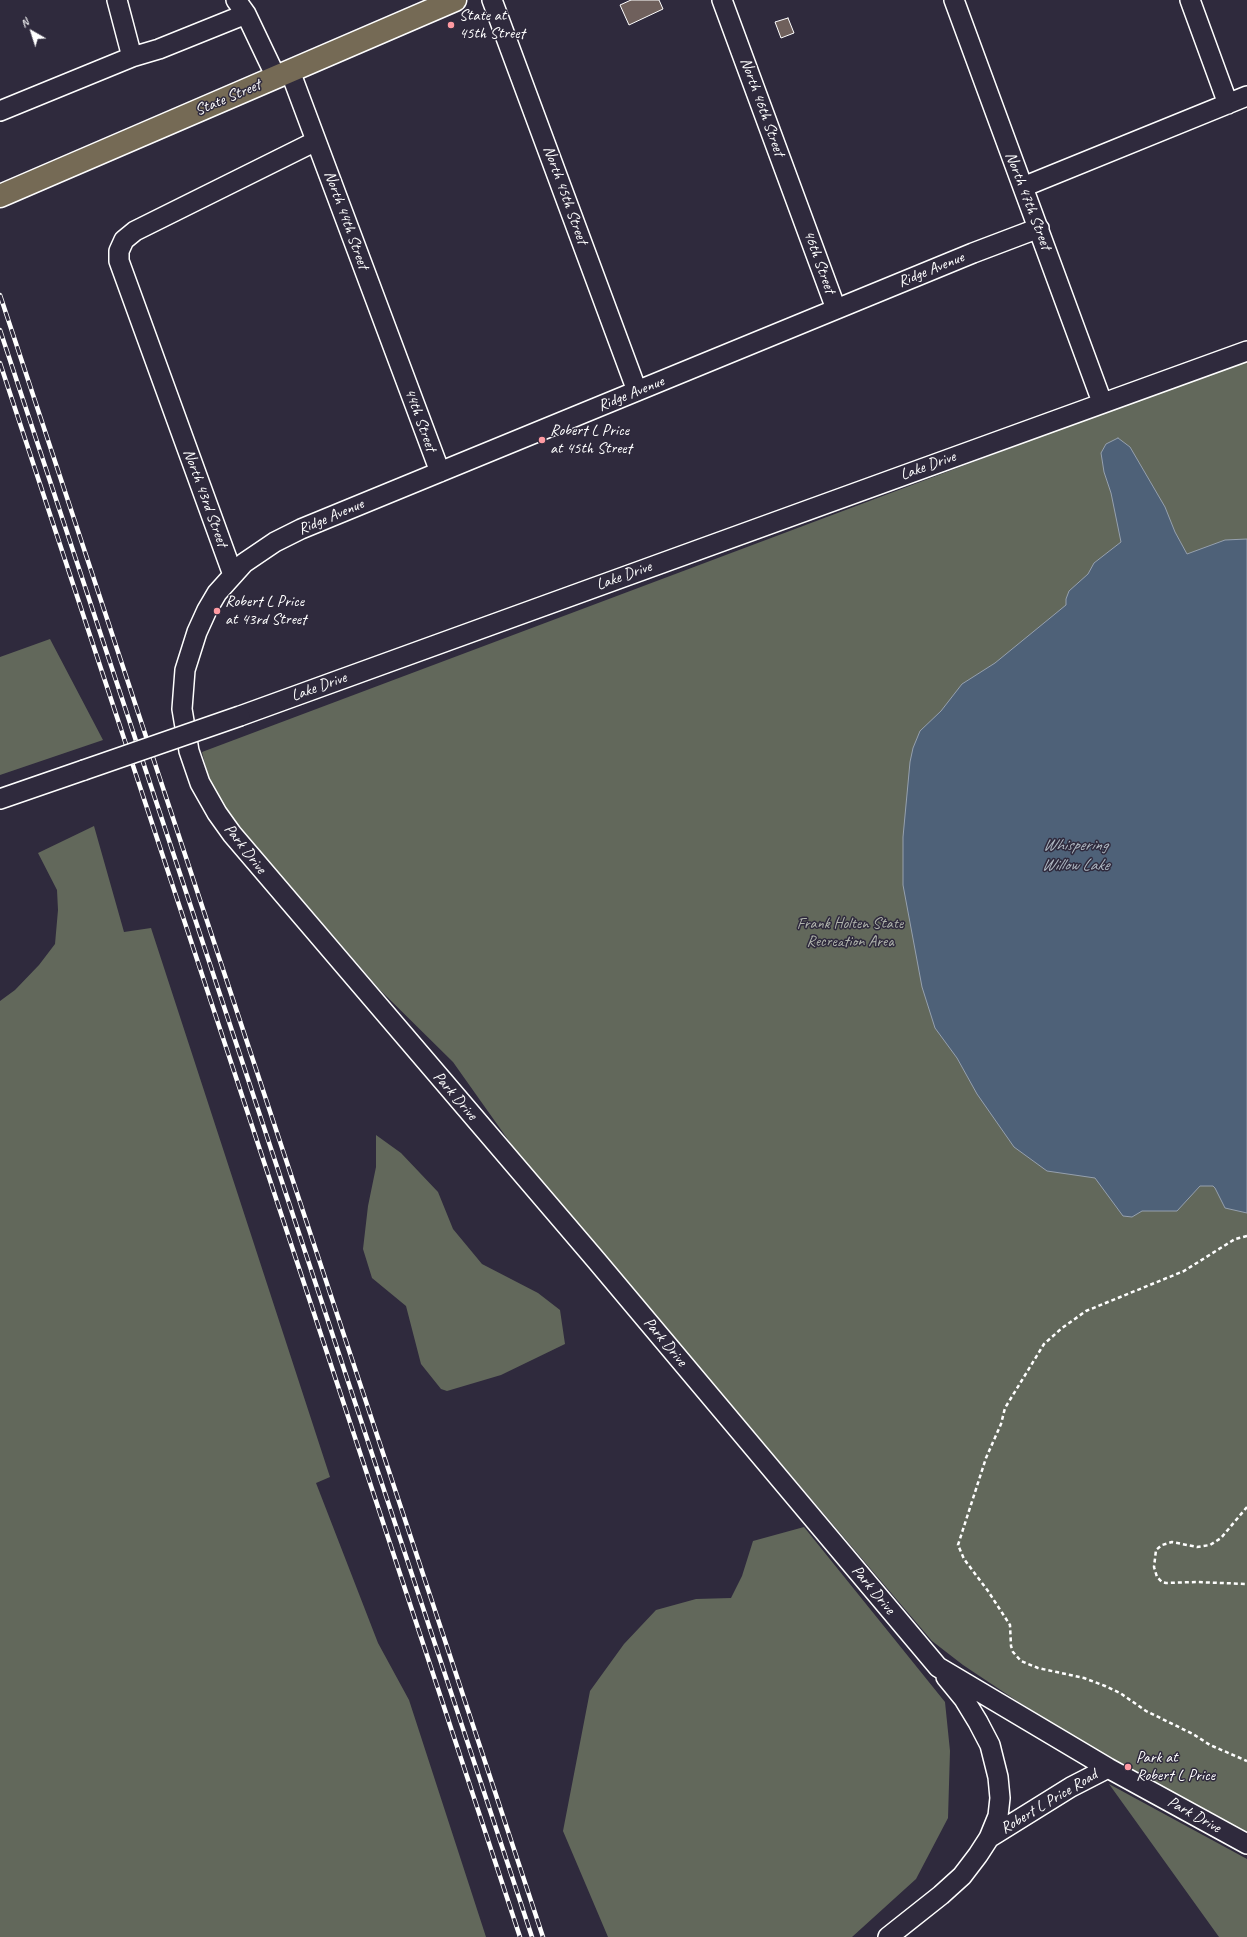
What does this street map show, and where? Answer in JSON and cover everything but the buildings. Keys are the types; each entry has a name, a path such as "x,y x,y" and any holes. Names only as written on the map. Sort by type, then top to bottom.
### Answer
{"main road":[{"name":"State Street","path":"8,192 456,0"}],"street":[{"path":"117,0 132,57"},
{"name":"North 45th Street","path":"492,0 638,391"},
{"name":"North 46th Street","path":"722,0 801,214"},
{"name":"North 47th Street","path":"954,0 1102,402"},
{"path":"1190,0 1228,104"},
{"path":"0,111 132,57 159,49 241,7"},
{"name":"North 44th Street","path":"241,7 283,74 316,141 401,368"},
{"path":"1023,186 1247,96"},
{"name":"North 43rd Street","path":"233,576 119,261 119,251 124,240 135,231 316,141"},
{"name":"46th Street","path":"801,214 836,309"},
{"name":"Ridge Avenue","path":"233,576 257,553 301,529 973,253 1039,228"},
{"name":"Lake Drive","path":"0,799 240,716 1102,402 1247,351"},
{"name":"44th Street","path":"401,368 440,472"},
{"name":"Park Drive","path":"233,576 217,593 207,610 190,650 182,689 182,709 185,733 194,766 208,798 232,834 254,862 601,1266 938,1667 1108,1768 1247,1844"},
{"name":"Robert L Price Road","path":"888,1937 941,1895 962,1876 990,1838 998,1816 1000,1798 998,1777 990,1745 964,1699 938,1667"},
{"name":"Robert L Price Road","path":"990,1838 1071,1787 1108,1768"}],"path":[{"path":"1247,1236 1235,1239 1184,1271 1086,1311 1062,1328 1044,1344 1005,1408 1002,1424 980,1475 958,1546 964,1560 988,1591 1010,1625 1011,1646 1013,1652 1021,1661 1038,1668 1084,1678 1105,1686 1120,1693 1146,1711 1247,1761"},
{"path":"1247,1507 1221,1538 1210,1545 1197,1547 1172,1542 1162,1545 1156,1550 1154,1567 1157,1577 1162,1582 1166,1583 1196,1582 1247,1584"}],"green space":[{"name":"Frank Holten State Recreation Area","path":"1247,359 1247,1833 1104,1756 963,1665 932,1641 521,1158 453,1062 380,990 224,809 208,776 202,752"},
{"path":"50,639 103,740 0,775 0,657"},
{"path":"94,826 124,932 151,928 330,1477 316,1483 378,1643 409,1700 486,1937 0,1937 0,1001 15,990 39,965 55,944 58,910 57,890 38,853"},
{"path":"376,1135 401,1153 438,1192 453,1229 482,1264 538,1293 560,1310 565,1344 501,1375 447,1391 441,1389 421,1364 406,1306 372,1278 363,1249 368,1206 376,1167"},
{"path":"804,1527 945,1702 950,1751 948,1818 916,1879 852,1937 608,1937 563,1831 590,1691 624,1644 656,1610 696,1599 731,1598 742,1576 753,1541"},
{"path":"1109,1784 1247,1859 1247,1937 1219,1937"}],"water":[{"name":"Whispering Willow Lake","path":"1118,438 1130,447 1165,507 1175,532 1187,554 1225,540 1247,539 1247,1213 1225,1208 1213,1186 1200,1186 1177,1211 1142,1211 1132,1217 1123,1216 1095,1178 1047,1171 1014,1147 977,1094 957,1058 935,1028 922,987 903,885 903,837 910,762 913,748 920,731 941,711 962,684 995,663 1066,605 1066,599 1069,591 1088,574 1094,563 1121,542 1111,493 1104,472 1101,453 1106,444"}],"railway":[{"path":"0,295 543,1937"},
{"path":"0,330 532,1937"},
{"path":"0,363 520,1937"}],"place":[{"name":"State at 45th Street","path":"451,25"},
{"name":"Robert L Price at 45th Street","path":"542,440"},
{"name":"Robert L Price at 43rd Street","path":"217,611"},
{"name":"Park at Robert L Price","path":"1128,1767"}]}
